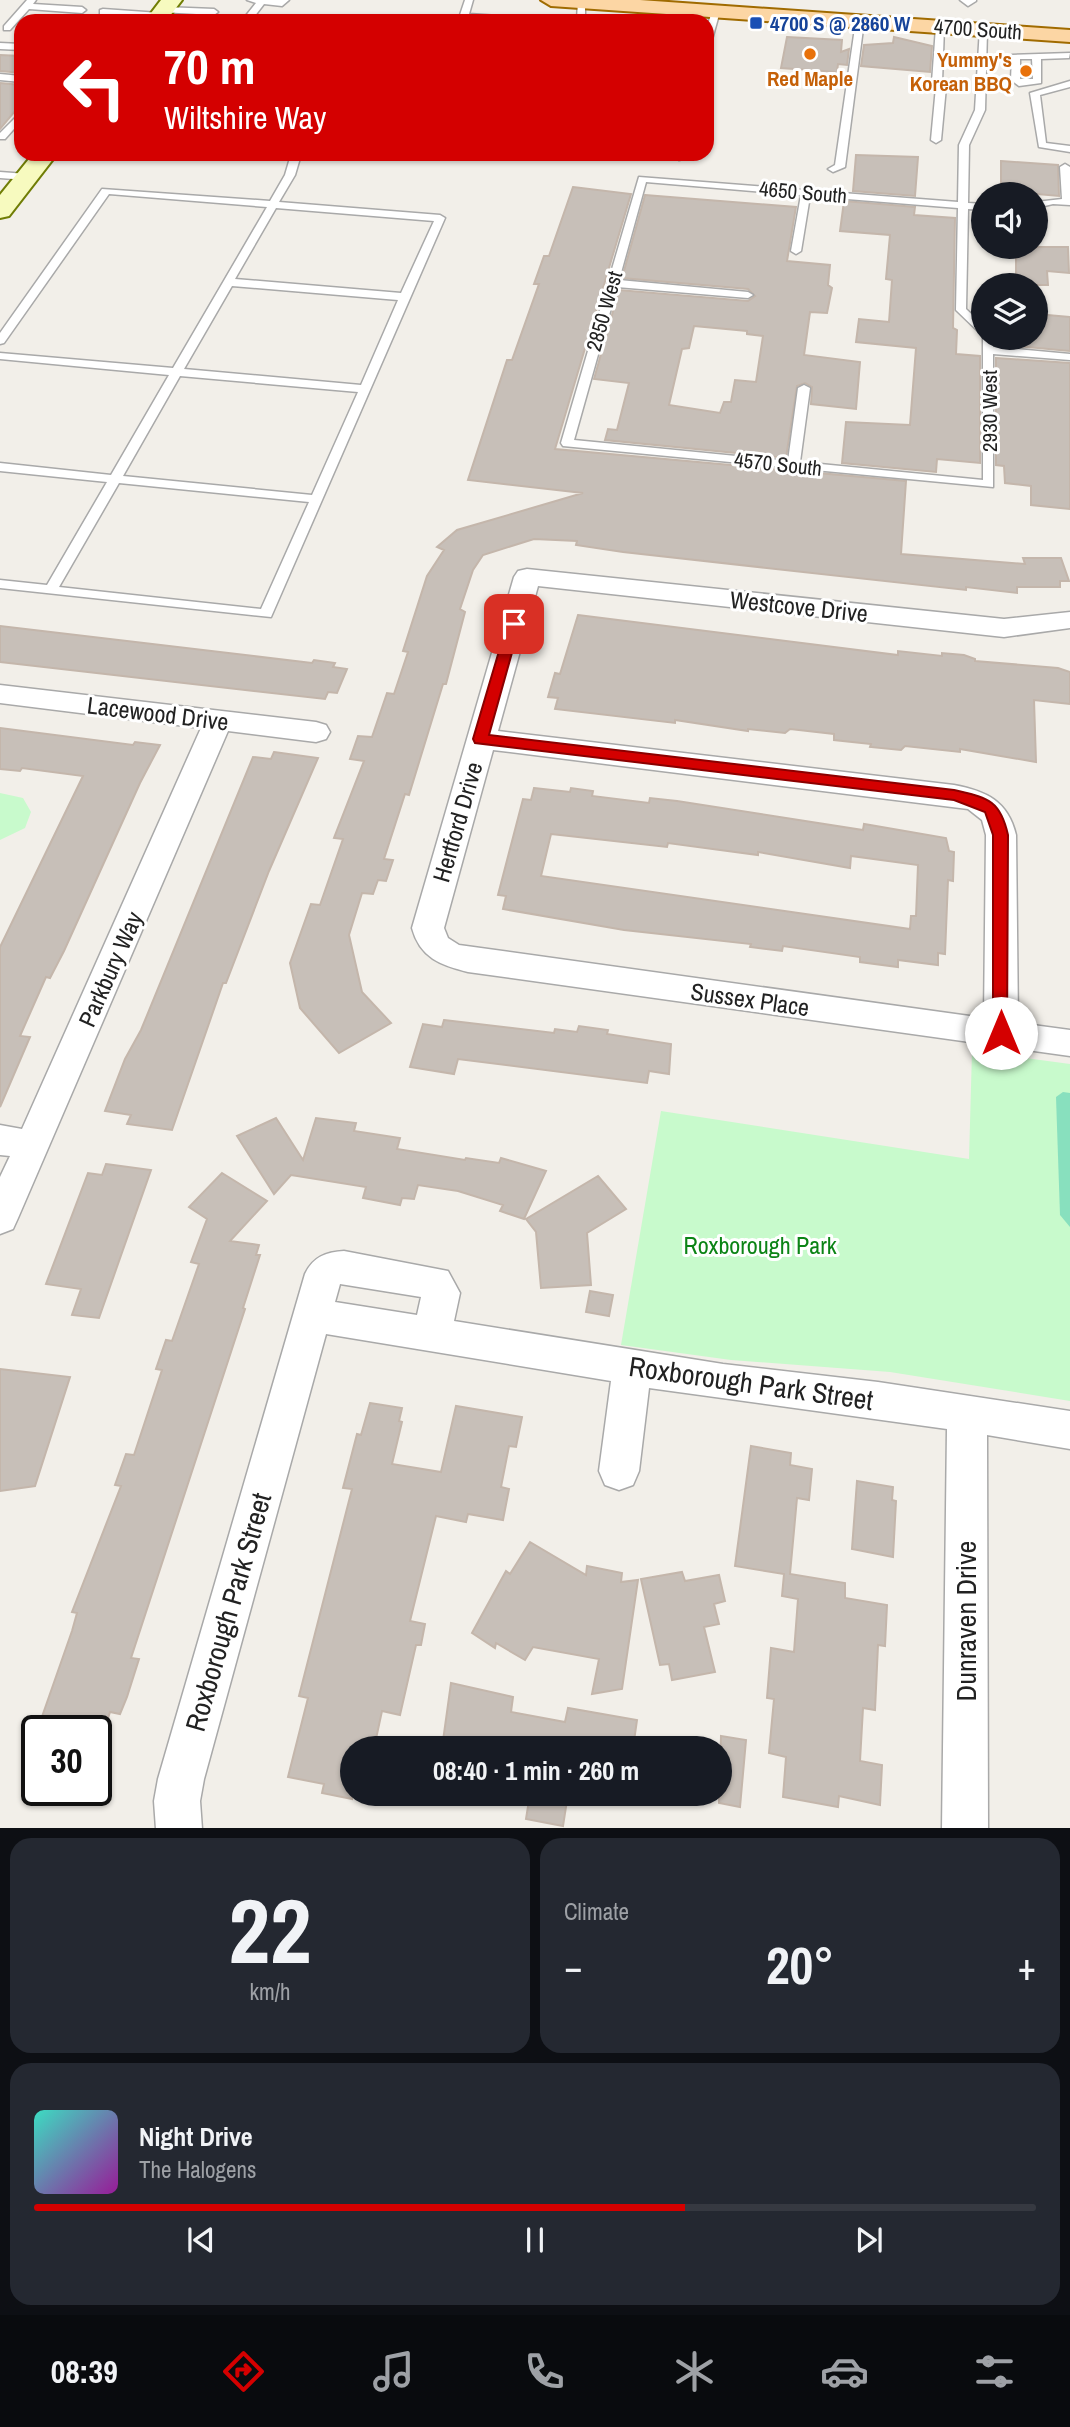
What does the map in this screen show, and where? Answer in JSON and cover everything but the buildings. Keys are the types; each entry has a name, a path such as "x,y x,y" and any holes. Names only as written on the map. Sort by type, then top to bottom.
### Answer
{"main road":[{"name":"4700 South","path":"551,0 581,8 716,11 983,30 1069,50"},
{"path":"0,211 40,161"}],"street":[{"name":"Westcove Drive","path":"527,577 1004,628 1070,620"},
{"name":"Hertford Drive","path":"433,945 428,928 430,917 527,577"},
{"name":"Lacewood Drive","path":"0,694 316,732"},
{"name":"Parkbury Way","path":"0,1218 16,1142 219,720"},
{"path":"481,739 954,795 980,802 996,817 1000,835 1001,1033"},
{"name":"Sussex Place","path":"433,945 443,953 468,960 1070,1043"},
{"name":"Roxborough Park Street","path":"179,1828 177,1801 181,1779 324,1275 332,1268 435,1283 441,1293 432,1335"},
{"name":"Roxborough Park Street","path":"312,1315 632,1368 1070,1430"},
{"path":"619,1471 632,1368"},
{"name":"Dunraven Drive","path":"965,1828 967,1414"}],"lane":[{"path":"250,9 282,3 285,0"},
{"path":"30,3 82,10"},
{"path":"208,14 211,5 221,4"},
{"path":"714,18 716,11"},
{"path":"103,12 181,14"},
{"path":"833,169 840,167 846,135 860,21"},
{"path":"936,141 941,86 937,82 940,27"},
{"name":"2930 West","path":"971,320 961,310 964,145 980,110 983,30"},
{"path":"1069,50 1036,56 1019,55 1014,64 1016,80 1019,83 1040,87 1070,84"},
{"path":"1036,56 1040,87 1035,93 1040,141 1052,148 1070,149"},
{"path":"51,590 290,176 294,161"},
{"path":"1048,204 1069,202 1065,167"},
{"path":"0,175 27,177"},
{"name":"4650 South","path":"642,179 971,206"},
{"name":"2850 West","path":"566,443 642,179"},
{"path":"0,341 106,191 440,218 266,614 0,584"},
{"path":"796,251 806,192"},
{"path":"228,282 405,298"},
{"path":"612,283 748,295"},
{"name":"2930 West","path":"988,350 989,484"},
{"path":"1026,350 1070,357"},
{"path":"0,356 365,388"},
{"path":"794,465 804,388"},
{"name":"4570 South","path":"566,443 989,484"},
{"path":"0,467 317,499"}],"green space":[{"path":"0,793 23,798 31,812 25,828 0,840"},
{"name":"Roxborough Park","path":"972,1051 1070,1064 1070,1401 890,1372 731,1360 621,1345 661,1111 969,1159"},
{"path":"1063,1092 1070,1093 1070,1227 1060,1215 1056,1097"}],"place":[{"name":"4700 S @ 2860 W","path":"756,23"},
{"name":"Red Maple","path":"810,54"},
{"name":"Yummy's Korean BBQ","path":"1026,71"}],"route":[{"path":"514,624 481,739 954,795 967,797 990,808 1000,826 1001,1033"}]}
